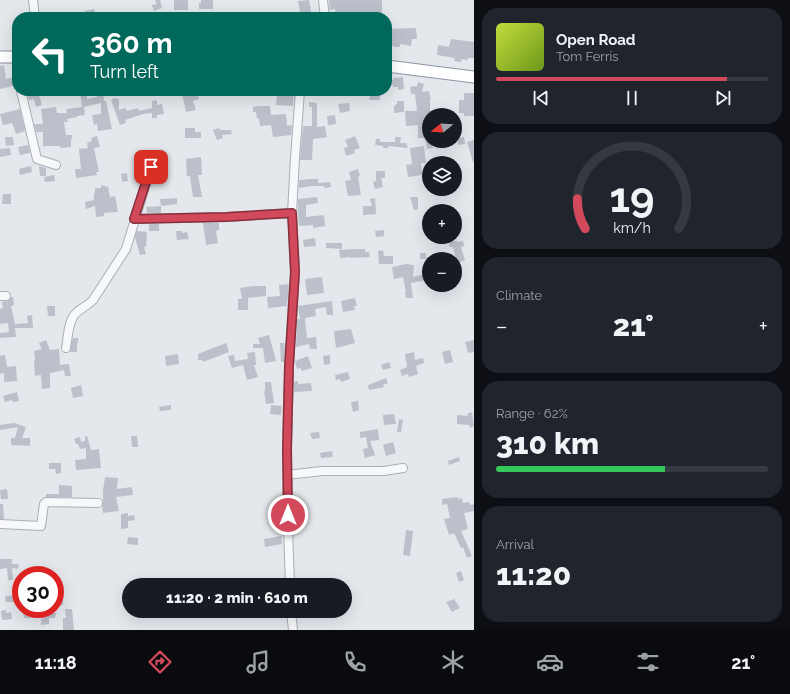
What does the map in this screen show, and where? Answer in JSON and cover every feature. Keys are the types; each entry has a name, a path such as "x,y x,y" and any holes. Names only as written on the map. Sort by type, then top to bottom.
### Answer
{"highway":[{"path":"0,57 12,57"},
{"path":"392,67 474,77"}],"street":[{"path":"33,0 34,12"},
{"path":"323,0 324,12"},
{"path":"22,96 37,159 56,165"},
{"path":"290,578 287,475 289,366 295,272 292,213 300,96"},
{"path":"66,348 71,320 74,315 93,300 126,249 151,167"},
{"path":"134,219 226,217 292,213"},
{"path":"287,475 322,471 384,470 403,468"},
{"path":"0,524 41,526 44,504 46,502 98,503"},
{"path":"292,618 293,630"}],"building":[{"path":"155,0 160,0 162,8 154,11 152,5 157,4"},
{"path":"174,0 188,0 188,10 174,10"},
{"path":"201,0 213,0 213,9 199,9 199,3 201,3"},
{"path":"309,0 311,12 300,12 298,1"},
{"path":"329,0 382,0 382,12 335,12 335,9 330,10"},
{"path":"94,9 95,12 85,12"},
{"path":"416,28 417,39 412,39 411,46 400,44 400,47 394,47 392,46 392,29"},
{"path":"451,39 474,42 474,58 468,58 468,60 462,59 461,62 454,61 455,58 437,55 438,45 449,47"},
{"path":"4,65 6,79 12,78 12,86 0,89 0,66"},
{"path":"403,77 404,89 398,90 398,87 393,87 393,78"},
{"path":"418,82 424,84 422,92 429,91 431,100 430,108 422,108 422,138 418,138 418,125 406,126 405,111 417,111 415,94 411,94 410,87 417,86"},
{"path":"464,93 474,93 474,116 464,116 464,113 462,113 462,108 459,108 459,100 464,100"},
{"path":"28,96 39,96 42,105 36,107 34,99 29,100"},
{"path":"81,96 87,96 87,99 104,96 112,129 98,131 97,124 94,125 92,115 101,114 101,103 84,107 85,115 67,119 68,122 64,122 66,135 72,135 71,147 61,148 60,146 43,146 43,132 36,132 34,124 43,124 41,109 56,107 57,113 67,113 66,109 82,107"},
{"path":"182,96 198,96 199,99 193,101 196,110 186,112"},
{"path":"277,96 294,96 293,106 276,105"},
{"path":"370,96 380,96 380,100 369,100"},
{"path":"113,98 119,99 119,110 125,108 127,111 138,108 139,111 152,108 152,101 157,100 157,105 162,104 164,114 157,115 157,118 152,118 152,113 143,114 125,120 126,123 120,125 111,100"},
{"path":"397,101 404,101 404,112 394,113 394,106 397,104"},
{"path":"309,102 317,103 317,127 325,126 327,137 313,139 312,160 300,160 303,126 312,126 312,107 309,107"},
{"path":"349,103 350,111 340,113 338,104"},
{"path":"270,106 271,115 286,114 287,126 292,125 291,135 273,137 271,125 260,126 259,118 257,119 256,112 253,112 253,107"},
{"path":"20,109 25,131 16,134 12,123 3,125 0,114"},
{"path":"335,115 336,124 328,125 327,116"},
{"path":"185,128 195,128 195,132 201,132 201,138 185,138"},
{"path":"219,128 220,130 231,130 232,134 222,135 223,138 217,140 213,130"},
{"path":"97,136 100,147 94,148 99,172 96,172 97,175 76,178 75,169 81,169 79,149 88,148 87,143 92,141 91,138"},
{"path":"355,136 360,148 354,150 355,153 346,156 344,148 348,147 345,140"},
{"path":"5,137 13,137 14,145 6,146"},
{"path":"395,137 401,137 400,143 406,143 408,148 388,146 388,148 383,148 383,146 375,145 376,139 380,139 380,142 395,142"},
{"path":"462,137 464,137 465,144 462,144"},
{"path":"474,140 474,162 473,162 467,142"},
{"path":"28,145 30,153 20,155 18,147"},
{"path":"422,146 422,148 424,148 425,156 422,156 421,163 422,175 408,177 406,165 412,164 410,148"},
{"path":"10,148 11,155 0,157 0,149"},
{"path":"147,154 158,154 158,161 147,162"},
{"path":"201,157 202,175 198,175 202,197 193,197 190,176 187,176 186,159"},
{"path":"31,166 32,172 20,175 19,169"},
{"path":"39,166 46,168 46,176 40,176"},
{"path":"358,169 361,195 348,196 345,181 351,180 349,172"},
{"path":"376,171 385,171 385,178 381,178 383,187 375,189 373,182 376,181"},
{"path":"127,173 128,181 122,182 121,174"},
{"path":"54,175 55,181 45,182 44,177"},
{"path":"318,179 318,183 330,182 331,187 324,188 324,186 311,186 299,188 299,180"},
{"path":"101,185 108,187 110,197 115,196 118,212 104,213 104,216 96,217 95,206 86,209 85,202 94,200 95,188 101,188"},
{"path":"3,194 11,194 11,204 2,204"},
{"path":"317,197 318,203 306,205 306,217 324,215 325,226 313,228 313,225 299,226 298,199"},
{"path":"410,197 418,197 418,209 414,210"},
{"path":"177,198 177,204 161,206 160,199"},
{"path":"375,198 376,214 363,215 363,206 372,206 370,199"},
{"path":"161,206 161,213 147,213 146,207"},
{"path":"203,223 219,223 219,230 216,231 218,243 206,245"},
{"path":"149,224 159,224 159,231 149,231"},
{"path":"384,230 384,236 376,237 375,231"},
{"path":"137,231 147,232 146,247 144,247 146,254 140,255 135,237"},
{"path":"176,231 182,231 182,233 187,232 189,239 177,240"},
{"path":"315,238 316,246 304,247 303,240"},
{"path":"463,241 464,246 461,247 465,260 462,261 462,252 454,252 453,247 449,247 449,244 462,244"},
{"path":"326,243 342,243 342,249 326,248"},
{"path":"365,249 365,252 369,252 370,257 340,258 339,250"},
{"path":"383,250 384,256 393,256 393,264 379,264 378,251"},
{"path":"420,253 422,253 422,259 420,259"},
{"path":"406,264 414,265 413,277 422,275 422,281 411,283 413,298 406,298 403,277 394,279 392,267"},
{"path":"322,277 324,293 307,295 305,279"},
{"path":"289,284 287,306 268,308 267,297 280,296 279,285"},
{"path":"266,286 266,296 248,298 248,310 238,310 238,299 242,299 240,288"},
{"path":"11,297 13,297 14,305 11,306 15,324 28,323 27,316 32,315 33,328 15,328 16,337 0,338 0,333 9,332 8,323 0,324 0,309 3,308 2,302 8,301"},
{"path":"355,298 357,306 354,306 355,310 343,312 341,301"},
{"path":"332,301 333,315 327,315 326,307 315,309 316,316 305,318 307,338 316,337 317,349 310,349 309,344 296,347 297,319 300,319 298,306"},
{"path":"47,306 55,306 55,316 48,316"},
{"path":"351,329 355,343 336,348 334,331"},
{"path":"269,335 276,361 265,363 263,348 253,348 253,344 260,344 258,338"},
{"path":"73,338 78,338 77,352 70,352"},
{"path":"46,340 50,350 59,349 60,365 69,364 71,376 65,376 64,370 50,373 50,388 42,389 41,375 35,376 34,351 42,349 39,343"},
{"path":"474,340 474,352 468,353 465,342"},
{"path":"226,343 229,352 203,362 202,360 198,360 198,354"},
{"path":"280,343 284,343 285,347 284,362 281,362"},
{"path":"450,350 453,362 445,364 442,352"},
{"path":"255,352 256,365 254,365 258,377 247,380 243,365 232,368 228,356 234,355 235,361 248,359 247,353"},
{"path":"414,352 415,360 423,358 424,363 416,366 418,374 409,377 408,374 402,376 400,370 407,367 405,354"},
{"path":"178,354 179,364 166,366 165,356"},
{"path":"5,355 7,367 16,366 17,381 4,382 4,373 0,374 0,356"},
{"path":"330,355 330,364 324,365 323,356"},
{"path":"308,356 312,368 302,371 301,368 297,369 295,361"},
{"path":"389,362 391,368 383,370 381,365"},
{"path":"348,372 350,379 341,382 340,379 336,380 335,375"},
{"path":"386,378 388,383 383,385 384,387 369,390 368,385"},
{"path":"298,381 298,384 311,383 312,391 294,392 294,382"},
{"path":"265,382 271,382 274,403 266,404 264,391"},
{"path":"81,385 83,396 73,398 71,388"},
{"path":"17,392 19,401 13,402 12,400 5,402 3,396"},
{"path":"358,401 359,410 353,412 351,402"},
{"path":"171,405 171,410 160,411 159,407"},
{"path":"271,405 282,406 281,415 270,414"},
{"path":"472,412 474,426 470,428 469,425 457,424 457,415 468,416 467,414"},
{"path":"394,414 396,424 384,425 383,415"},
{"path":"399,419 403,420 401,432 397,432"},
{"path":"14,423 26,427 22,438 30,438 30,446 11,445 11,438 15,438 18,427 0,430 0,425"},
{"path":"378,429 379,440 370,441 375,455 365,458 363,449 368,448 366,437 360,438 360,432"},
{"path":"319,432 320,438 312,439 310,433"},
{"path":"85,436 87,436 91,450 99,449 101,468 76,470 75,460 86,459 86,448 80,449 74,439 80,437 81,442 85,441"},
{"path":"131,436 137,436 138,447 132,447"},
{"path":"393,442 396,453 386,456 383,445"},
{"path":"332,451 333,457 321,458 320,453"},
{"path":"459,457 460,461 449,465 448,461"},
{"path":"49,463 61,463 61,473 56,474 55,469 49,469"},
{"path":"105,477 118,478 117,489 132,487 133,495 116,497 119,511 103,513 102,506"},
{"path":"59,485 72,486 72,497 46,497 46,494 59,494"},
{"path":"7,489 8,499 1,499 0,490"},
{"path":"458,497 458,499 462,498 463,503 469,502 470,505 474,504 474,511 464,513 468,529 461,531 472,556 467,558 463,547 461,548 454,533 449,535 444,519 450,518 447,504 442,505 442,499"},
{"path":"0,504 3,504 4,519 0,519"},
{"path":"128,513 128,516 134,515 135,520 128,521 128,528 121,529 121,514"},
{"path":"406,530 413,531 410,556 403,555"},
{"path":"281,536 282,544 265,547 264,539"},
{"path":"128,537 138,538 138,545 127,544"},
{"path":"0,559 12,559 12,564 19,564 19,566 12,566 12,580 8,580 7,568 0,569"},
{"path":"461,571 464,580 459,582 456,573"},
{"path":"12,595 12,602 6,602 5,596"},
{"path":"454,599 460,608 452,612 446,602"},
{"path":"65,609 72,609 74,630 63,630 63,618 66,618"},
{"path":"6,610 6,613 11,612 12,619 2,620 1,611"},
{"path":"49,618 49,624 41,625 41,619"}],"route":[{"path":"151,167 134,219 226,217 271,213 292,213 295,272 289,366 287,449 288,515"}]}
